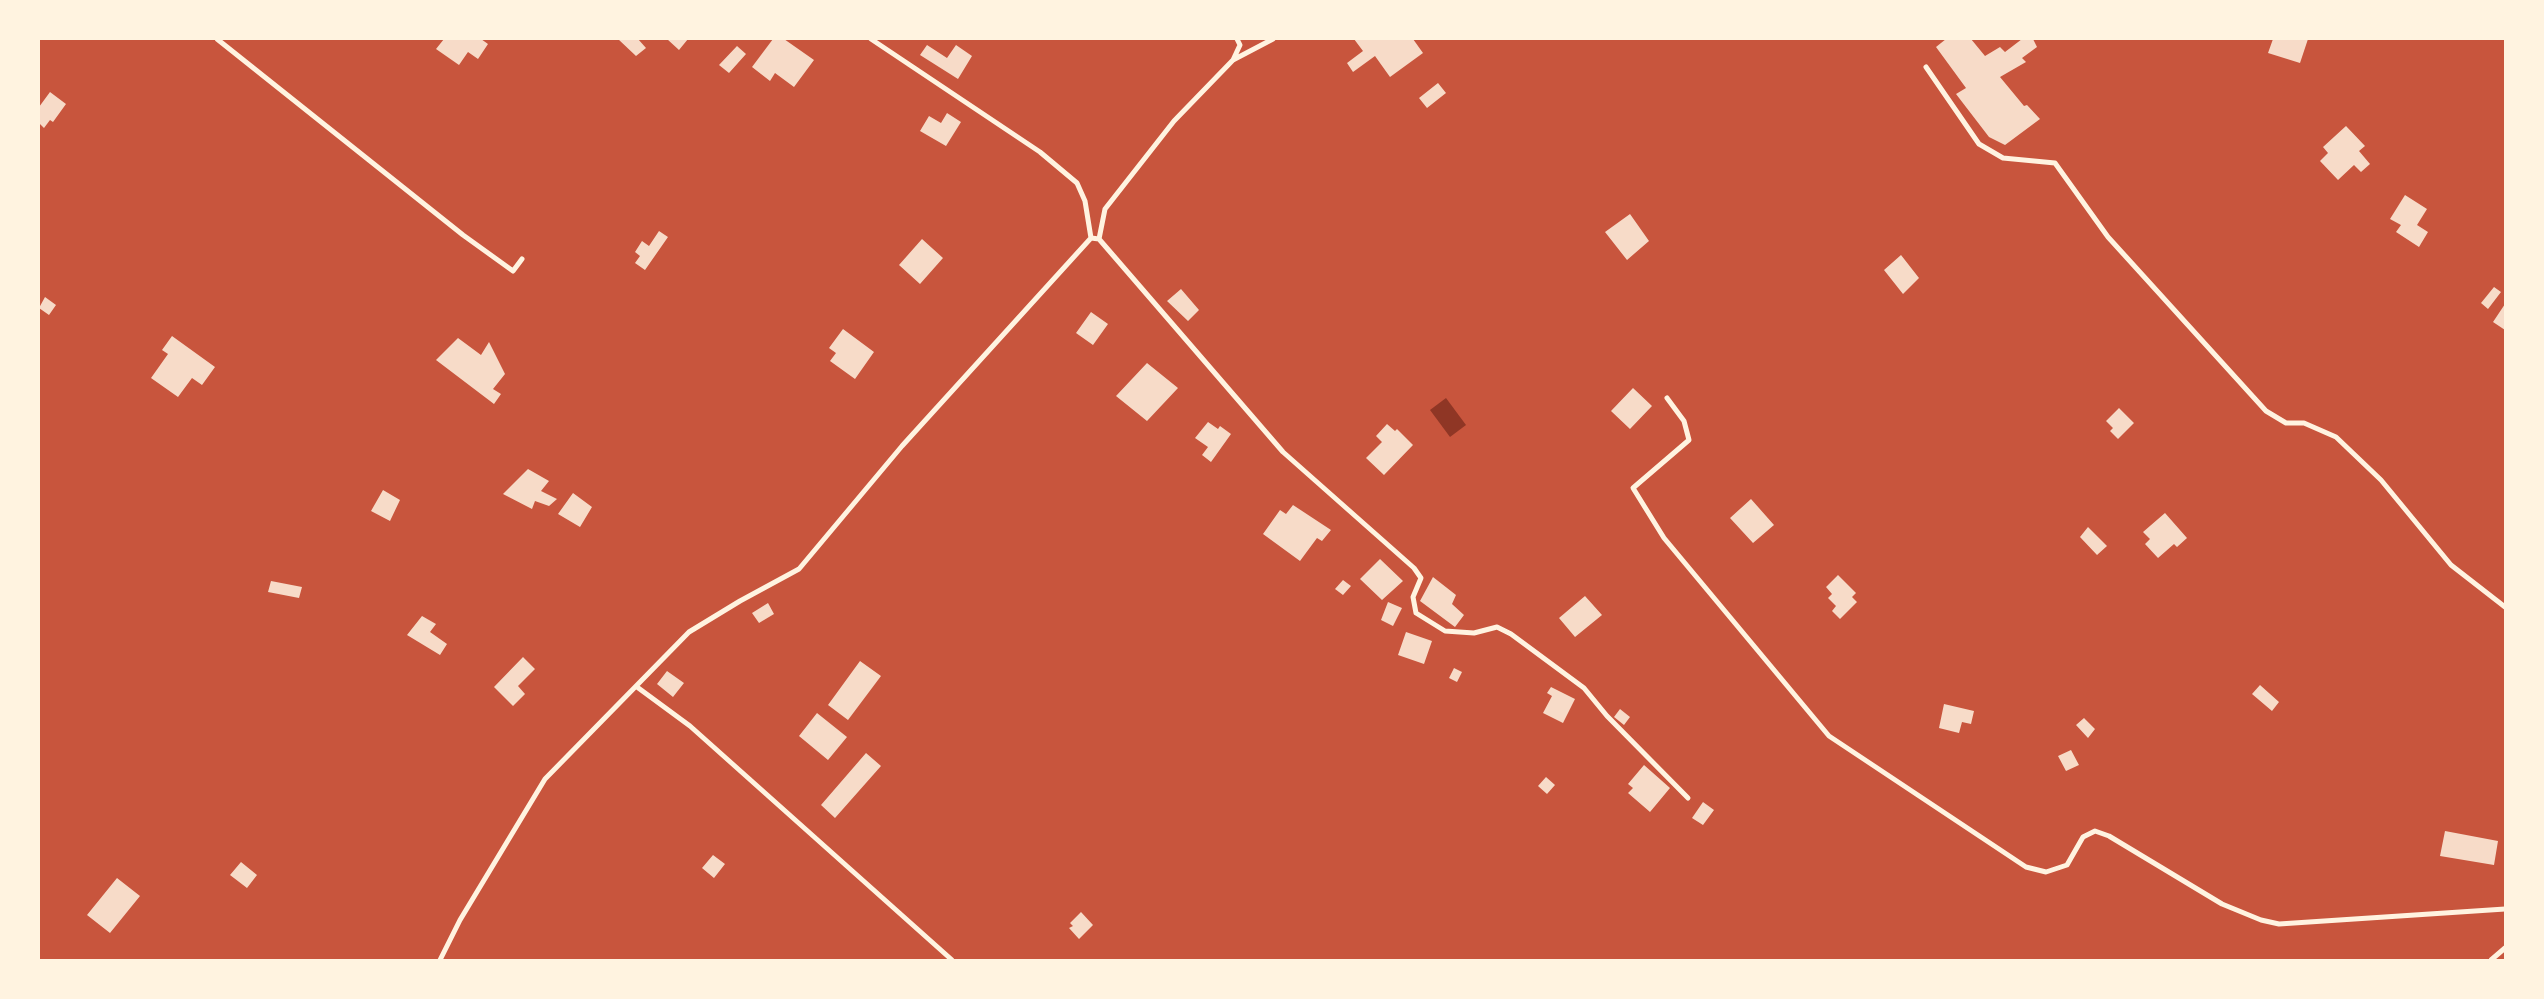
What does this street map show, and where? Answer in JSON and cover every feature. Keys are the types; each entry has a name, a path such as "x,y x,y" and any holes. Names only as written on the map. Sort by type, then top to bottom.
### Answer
{"street":[{"path":"217,39 463,235 513,272 522,259"},
{"path":"871,39 1040,152 1077,183 1085,200 1091,238"},
{"path":"1233,60 1240,45 1237,39"},
{"path":"1099,239 1105,209 1174,121 1233,60 1273,39"},
{"path":"1926,67 1979,144 2003,158 2055,163 2108,238 2266,411 2286,423 2304,423 2336,438 2381,480 2452,566 2505,607"},
{"path":"1091,238 1099,239 1283,452 1414,568 1421,578 1413,597 1416,612 1444,631 1474,633 1497,627 1511,634 1584,688 1607,716 1688,798"},
{"path":"440,960 460,920 545,779 689,632 740,601 799,569 902,446 1091,238"},
{"path":"1667,398 1684,420 1690,440 1633,488 1664,538 1829,736 2026,867 2046,872 2066,865 2083,837 2094,831 2109,836 2222,904 2261,920 2279,924 2505,909"},
{"path":"637,687 690,726 952,960"},
{"path":"2491,960 2505,948"}],"shaded area":[{"path":"1446,398 1466,425 1450,437 1430,410"}],"building":[{"path":"444,39 481,39 488,44 478,59 468,52 459,65 436,49"},
{"path":"618,39 638,39 646,48 636,56"},
{"path":"667,39 688,39 679,50"},
{"path":"773,39 784,39 814,60 794,87 775,73 770,81 752,67"},
{"path":"1354,39 1413,39 1423,53 1390,77 1375,56 1353,72 1347,63 1363,51"},
{"path":"1946,39 1971,39 1985,56 2000,47 2005,52 2022,39 2033,39 2037,47 2022,58 2026,62 2000,77 2024,106 2027,105 2040,119 2005,145 1989,137 1956,94 1966,88 1936,47"},
{"path":"2273,39 2308,39 2300,63 2268,53"},
{"path":"927,45 947,58 956,45 972,56 958,79 920,55"},
{"path":"737,46 746,54 729,73 719,65"},
{"path":"1438,83 1446,93 1427,108 1419,98"},
{"path":"50,92 66,104 53,122 50,120 44,128 39,123 39,107"},
{"path":"947,113 961,122 946,146 920,131 929,116 941,123"},
{"path":"2346,126 2365,146 2359,151 2370,164 2361,172 2354,165 2338,180 2320,161 2328,153 2323,147"},
{"path":"2405,195 2427,209 2417,225 2428,232 2419,247 2396,232 2401,225 2390,219"},
{"path":"1630,214 1649,241 1627,260 1605,232"},
{"path":"659,231 668,237 645,270 635,263 640,256 635,252 642,241 649,246"},
{"path":"922,239 943,258 920,284 899,265"},
{"path":"1901,255 1919,278 1903,294 1884,270"},
{"path":"2494,287 2501,292 2488,309 2481,303"},
{"path":"1181,289 1199,310 1188,321 1167,301"},
{"path":"45,297 56,305 49,315 39,308"},
{"path":"2505,304 2505,330 2493,322"},
{"path":"1091,312 1108,324 1093,345 1076,333"},
{"path":"843,329 874,352 855,379 830,361 836,353 829,348"},
{"path":"172,336 215,367 202,385 192,378 178,397 151,378 168,354 162,350"},
{"path":"458,338 481,355 489,342 505,374 493,389 501,394 494,404 436,360"},
{"path":"1147,363 1178,388 1147,421 1116,396"},
{"path":"1633,388 1652,406 1630,429 1611,411"},
{"path":"2119,408 2134,423 2118,439 2110,431 2113,428 2106,421"},
{"path":"1208,422 1218,429 1220,426 1231,434 1211,462 1202,455 1208,447 1195,438"},
{"path":"1387,424 1395,431 1397,429 1413,445 1384,475 1366,458 1382,442 1376,436"},
{"path":"528,469 549,481 541,491 557,499 549,506 535,501 532,509 503,494"},
{"path":"383,490 400,500 390,521 371,511"},
{"path":"573,493 592,507 580,527 558,514"},
{"path":"1751,499 1774,525 1753,543 1730,518"},
{"path":"1293,505 1331,530 1322,541 1317,538 1300,561 1263,534 1280,510 1286,514"},
{"path":"2165,513 2187,538 2177,547 2174,544 2158,558 2145,544 2150,539 2143,532"},
{"path":"2088,527 2107,546 2097,555 2080,537"},
{"path":"1380,559 1403,581 1382,600 1360,579"},
{"path":"1838,575 1856,593 1852,597 1857,602 1840,619 1832,611 1836,606 1828,598 1832,594 1826,587"},
{"path":"1433,577 1456,595 1452,604 1464,615 1455,627 1420,601"},
{"path":"1343,580 1351,586 1343,595 1335,589"},
{"path":"271,581 302,587 299,598 268,592"},
{"path":"1585,596 1602,615 1575,637 1559,618"},
{"path":"1388,602 1402,608 1393,626 1381,620"},
{"path":"768,603 774,614 759,623 752,613"},
{"path":"422,616 436,624 430,632 447,644 440,655 407,635"},
{"path":"1406,632 1432,641 1424,664 1398,655"},
{"path":"523,657 535,669 518,686 525,694 513,706 494,687"},
{"path":"860,661 881,676 848,720 828,705"},
{"path":"1454,668 1462,672 1457,682 1449,678"},
{"path":"667,671 684,683 673,697 657,684"},
{"path":"2260,685 2279,702 2272,711 2252,694"},
{"path":"1551,687 1575,699 1563,723 1543,713 1552,696 1547,693"},
{"path":"1944,704 1974,711 1971,724 1962,722 1959,733 1939,728"},
{"path":"1620,709 1630,717 1624,725 1614,717"},
{"path":"817,713 847,737 828,760 799,736"},
{"path":"2084,718 2095,729 2088,738 2076,725"},
{"path":"2071,750 2079,765 2066,771 2058,756"},
{"path":"866,753 881,766 835,818 821,805"},
{"path":"1644,765 1670,788 1650,812 1628,793 1633,788 1628,784"},
{"path":"1546,777 1555,785 1547,794 1538,786"},
{"path":"1703,802 1714,810 1703,825 1692,818"},
{"path":"2445,831 2498,841 2494,865 2440,856"},
{"path":"713,855 725,864 714,878 702,868"},
{"path":"241,862 257,875 247,888 230,875"},
{"path":"117,878 140,896 110,933 87,915"},
{"path":"1081,912 1093,925 1079,939 1069,928 1073,926 1070,923"}]}
